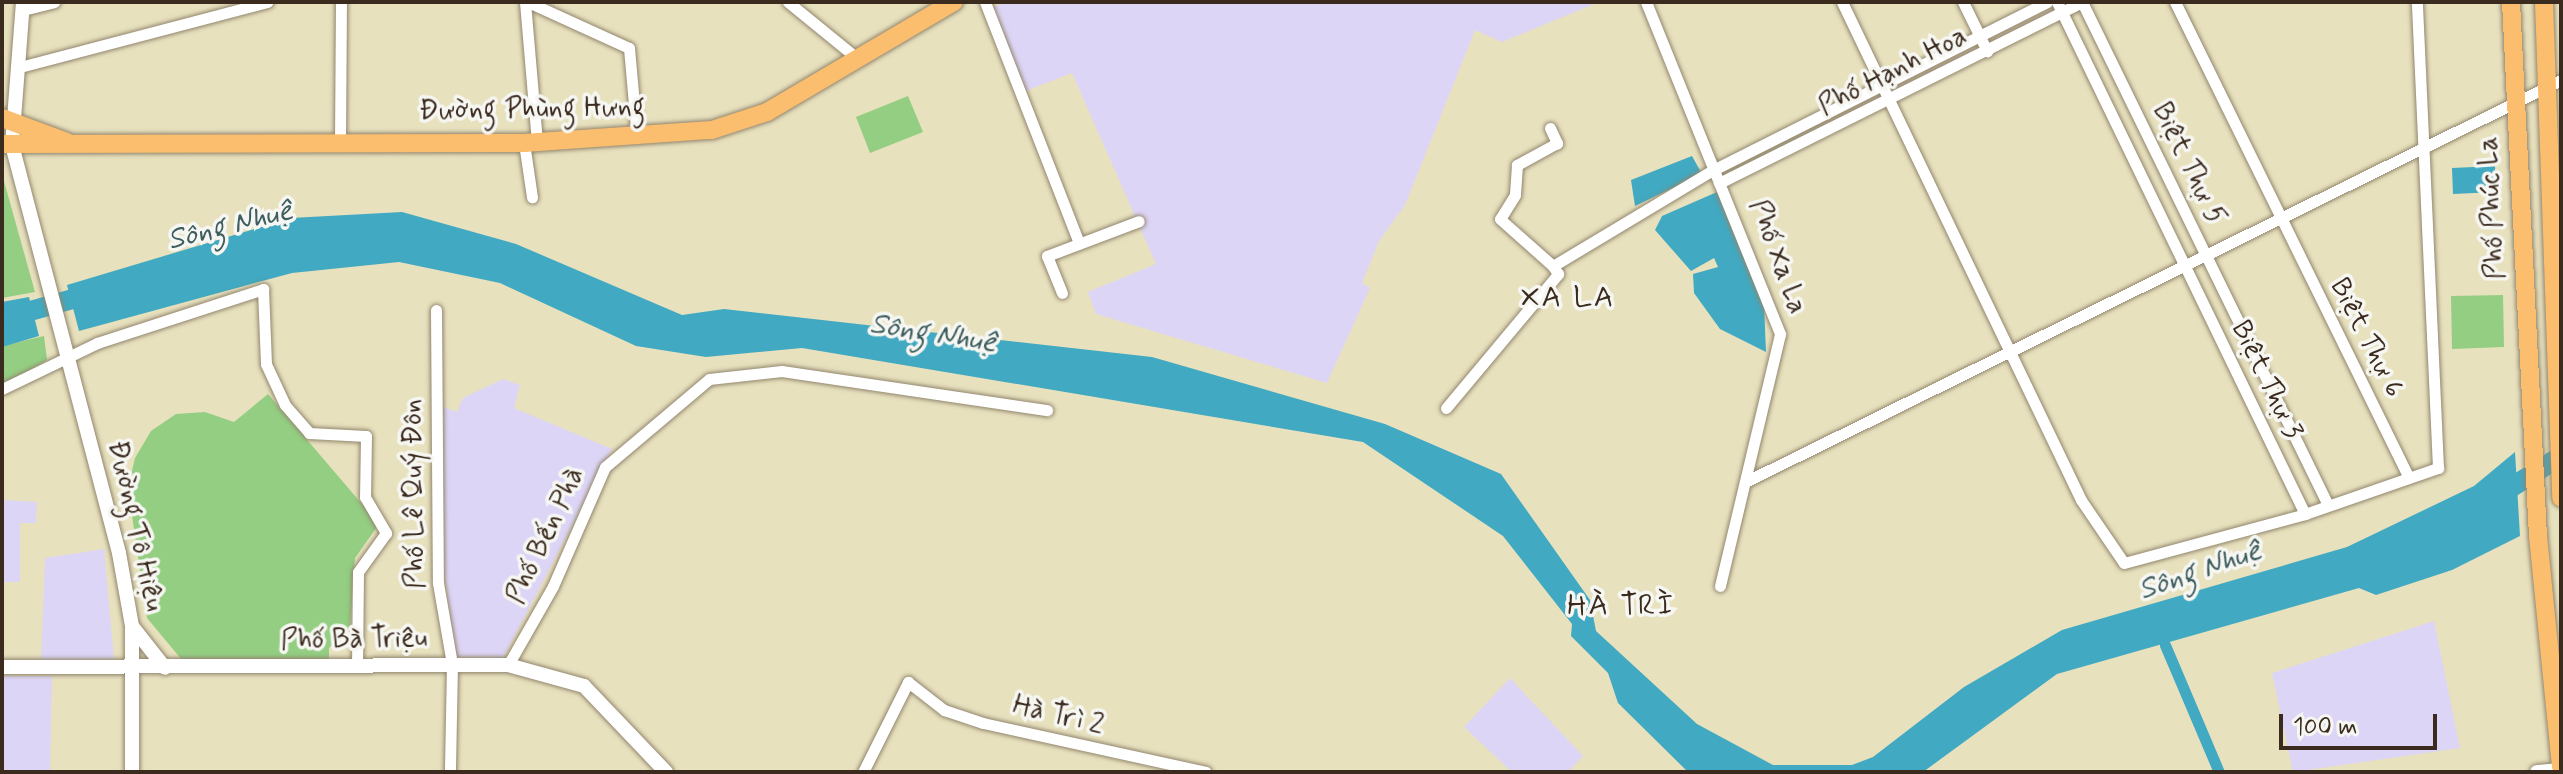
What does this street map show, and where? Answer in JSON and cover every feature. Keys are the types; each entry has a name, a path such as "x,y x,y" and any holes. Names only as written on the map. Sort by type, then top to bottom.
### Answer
{"main road":[{"name":"Đường Phùng Hưng","path":"7,144 530,143 712,130 767,112 853,55 954,2"},
{"name":"Phố Phúc La","path":"2511,2 2538,536 2561,769"},
{"name":"Phố Phúc La","path":"2544,2 2555,81 2561,498"},
{"name":"Đường Phùng Hưng","path":"6,119 77,145"}],"street":[{"path":"7,144 6,119 23,6 54,2"},
{"path":"16,68 268,2"},
{"path":"340,141 341,2"},
{"path":"788,2 853,55"},
{"path":"985,2 1079,243"},
{"path":"1646,2 1710,174 1724,185"},
{"path":"1842,2 2081,500 2124,563 2305,514 2438,468 2417,2"},
{"path":"1963,2 1987,51"},
{"name":"Phố Hạnh Hoa","path":"1553,266 1710,174 2047,2"},
{"name":"Phố Hạnh Hoa","path":"1724,185 1987,51 2059,7 2082,2"},
{"name":"Biệt Thự 5","path":"2082,2 2206,256"},
{"name":"Biệt Thự 5","path":"2175,2 2278,219"},
{"path":"532,197 526,3 629,48 637,137"},
{"name":"Biệt Thự 3","path":"2059,7 2305,514"},
{"path":"1747,481 2185,267 2555,81"},
{"path":"1446,408 1558,274 1500,219 1515,195 1517,165 1557,143 1550,128"},
{"name":"Đường Tô Hiệu","path":"7,144 65,342 132,626 132,772"},
{"name":"Phố Xa La","path":"1720,586 1780,334 1724,185"},
{"name":"Biệt Thự 6","path":"2278,219 2409,478"},
{"path":"1062,293 1047,256 1139,221"},
{"path":"2206,256 2328,505"},
{"path":"2,389 68,360 97,343 263,289 266,364 285,405 309,433 366,436 365,497 386,533 358,572 357,666"},
{"name":"Phố Lê Quý Đôn","path":"436,310 438,583 452,664 450,772"},
{"name":"Phố Bến Phà","path":"508,665 553,586 605,467 639,431 709,379 782,371 1047,410"},
{"path":"132,626 165,668"},
{"name":"Phố Bà Triệu","path":"2,667 133,669 508,665 584,686 666,772"},
{"name":"Hà Trì 2","path":"863,772 908,682 944,710 983,723 1206,772"},
{"path":"2537,772 2561,769"}],"shaded area":[{"path":"1007,2 1599,2 1502,42 1475,30 1405,205 1379,241 1362,283 1370,288 1327,383 1096,314 1088,292 1156,264 1072,73 1026,91 993,7"},
{"path":"503,379 520,385 514,408 612,449 503,658 454,657 443,561 443,407 457,412 463,398"},
{"path":"2,500 37,502 36,523 20,523 20,582 2,582"},
{"path":"104,549 114,659 41,661 45,558"},
{"path":"2434,621 2460,748 2293,772 2272,673"},
{"path":"2,676 52,676 50,772 2,772"},
{"path":"1510,678 1583,756 1568,772 1512,772 1464,727"}],"green space":[{"path":"908,96 923,132 870,153 856,117"},
{"path":"2,174 35,292 2,298"},
{"path":"2503,295 2504,347 2452,349 2451,296"},
{"path":"44,336 47,360 2,387 2,346"},
{"path":"268,394 379,524 355,558 350,627 329,648 329,659 182,660 147,618 128,488 135,458 151,431 176,414 205,412 234,422"}],"water":[{"path":"1692,156 1702,174 1635,206 1631,180"},
{"path":"2495,166 2496,192 2453,194 2452,168"},
{"path":"1717,192 1764,304 1766,352 1720,329 1694,293 1693,274 1718,267 1714,258 1691,271 1655,230 1662,216"},
{"path":"402,212 516,244 682,315 724,309 1152,357 1385,424 1501,474 1590,600 1596,631 1697,724 1773,765 1852,765 1873,757 1964,687 2062,630 2347,547 2474,486 2515,452 2520,536 2452,570 2376,595 2359,588 2057,674 1923,772 1688,772 1618,703 1608,673 1571,636 1572,624 1503,536 1363,442 802,348 706,357 636,346 500,283 399,262 292,273 79,331 67,285 291,218"},
{"path":"29,297 39,336 2,347 2,302"}],"waterway":[{"name":"Sông Nhuệ","path":"2,319 94,293"},
{"name":"Sông Nhuệ","path":"2496,497 2561,456"},
{"path":"2165,645 2219,772"}],"district":[{"name":"XA LA","path":"1568,298"},
{"name":"HÀ TRÌ","path":"1621,606"}]}
